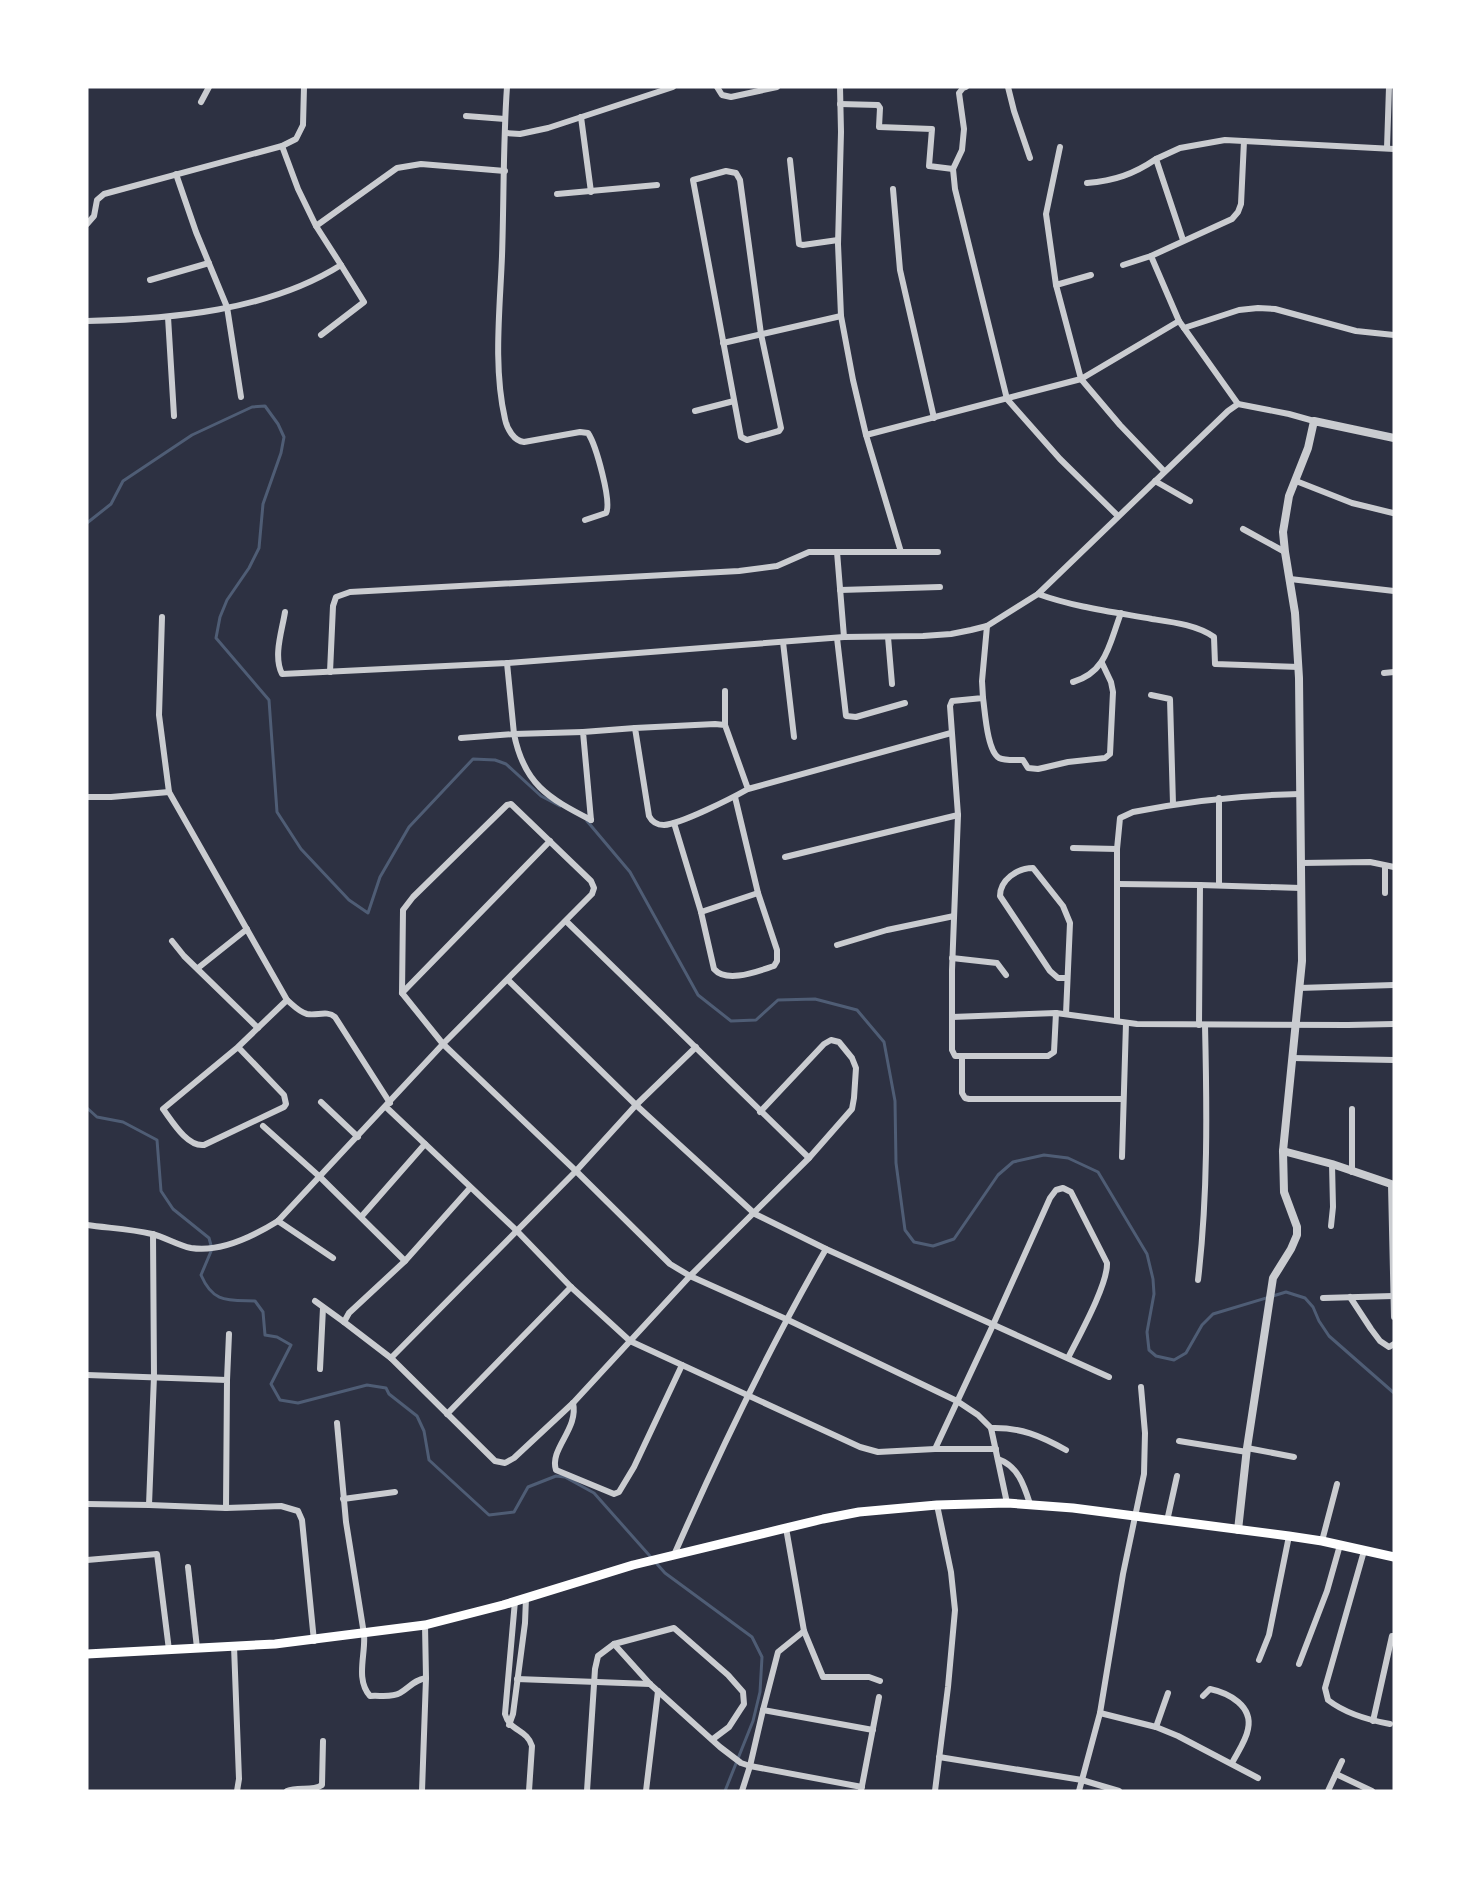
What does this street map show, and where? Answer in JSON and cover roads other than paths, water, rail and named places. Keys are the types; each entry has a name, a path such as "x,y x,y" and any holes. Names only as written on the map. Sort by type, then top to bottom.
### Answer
{"main road":[{"path":"87,1654 314,1641 425,1625 526,1598 638,1564 786,1528 859,1512 938,1505 1030,1504 1289,1536 1394,1557"}],"street":[{"path":"201,102 209,87"},
{"path":"87,224 94,216 97,200 104,194 282,146 296,139 303,125 304,87"},
{"path":"507,87 500,348 501,394 505,422 519,442 580,432 588,433 608,495 609,507 606,513 585,520"},
{"path":"506,134 532,132 673,87"},
{"path":"717,87 722,95 730,97 777,87"},
{"path":"840,87 838,240 841,316 866,435 901,552"},
{"path":"966,87 959,93 964,129 962,150 953,169 955,189 1007,399 1060,459 1118,516"},
{"path":"1008,87 1030,158"},
{"path":"1088,183 1108,181 1124,176 1180,148 1225,140 1390,148 1389,87"},
{"path":"840,104 878,105 880,108 879,127 932,129 928,166 953,169"},
{"path":"466,116 505,119"},
{"path":"581,117 591,192"},
{"path":"1123,265 1151,256 1232,219 1241,204 1244,141"},
{"path":"282,146 298,189 316,226 364,302 321,335"},
{"path":"1060,147 1046,214 1056,285 1081,379 1120,425 1164,471"},
{"path":"790,159 799,243 803,245 838,240"},
{"path":"1156,159 1183,240"},
{"path":"316,226 397,168 421,164 505,171"},
{"path":"726,171 736,173 741,180 761,334 781,428 779,431 747,440 741,437 693,180 726,171"},
{"path":"176,174 226,307 241,398"},
{"path":"557,194 657,185"},
{"path":"893,189 900,270 934,418"},
{"path":"1151,256 1179,321 1238,404"},
{"path":"150,280 209,263"},
{"path":"87,321 168,317 226,307 300,287 341,265"},
{"path":"1056,285 1091,275"},
{"path":"1184,328 1239,310 1258,308 1275,309 1356,331 1394,335"},
{"path":"723,343 841,316"},
{"path":"168,317 174,416"},
{"path":"866,435 1081,379 1179,321"},
{"path":"695,411 734,401"},
{"path":"285,612 278,651 279,668 282,674 507,663 840,638 951,634 987,626 1038,594 1164,471 1238,404 1394,438"},
{"path":"1238,1530 1247,1450 1273,1278 1291,1249 1297,1234 1297,1227 1284,1192 1283,1151 1302,961 1299,668 1295,614 1283,532 1289,496 1308,448 1314,421"},
{"path":"1155,481 1190,501"},
{"path":"1296,481 1352,503 1393,513"},
{"path":"1243,529 1285,552"},
{"path":"330,672 333,606 336,597 350,592 739,571 777,566 809,552 938,552"},
{"path":"837,552 846,716 856,717 905,703"},
{"path":"1290,579 1394,591"},
{"path":"840,590 940,587"},
{"path":"1038,594 1062,602 1172,622 1206,632 1214,637 1215,664 1299,668"},
{"path":"1073,682 1090,675 1102,663 1121,613"},
{"path":"162,617 159,715 169,792 287,1000 301,1012 326,1013 335,1017 388,1105 424,1144 630,1341 860,1447 879,1452 996,1449"},
{"path":"987,626 981,681 991,746 1001,759 1023,760 1028,768 1038,769 1068,762 1105,758 1110,754 1113,692 1102,663"},
{"path":"888,637 892,684"},
{"path":"783,642 794,737"},
{"path":"507,663 514,734 524,767 545,793 591,820 583,732"},
{"path":"1384,673 1394,672"},
{"path":"725,691 725,725 748,789"},
{"path":"1151,696 1170,699 1173,804"},
{"path":"983,698 952,701 950,706 958,815 952,958 952,1050 955,1056 962,1058 1048,1056 1054,1052 1056,1012"},
{"path":"461,738 725,725"},
{"path":"635,728 649,816 652,821 661,825 674,823 735,797 748,789 951,733"},
{"path":"87,797 169,792"},
{"path":"1117,1022 1117,849 1118,823 1123,815 1173,804 1218,798 1300,794"},
{"path":"674,823 701,912 714,969 719,974 728,976 774,966 778,954 758,893 735,797"},
{"path":"1218,798 1219,885"},
{"path":"87,1225 153,1234 191,1248 216,1248 261,1231 278,1221 443,1044 592,894 594,888 591,881 512,804 509,804 413,897 403,910 402,993 443,1044 576,1170 670,1264 690,1276 957,1401 978,1415 991,1428 1007,1503"},
{"path":"785,857 958,815"},
{"path":"402,993 550,841"},
{"path":"1073,848 1117,849"},
{"path":"1301,863 1370,862 1394,867"},
{"path":"1385,866 1385,893"},
{"path":"1066,1014 1069,962 1068,916 1063,906 1033,868 1027,868 1007,878 1000,889 1000,896 1050,971 1058,978 1067,978"},
{"path":"1118,885 1301,888"},
{"path":"1198,1280 1202,1245 1205,1168 1200,885"},
{"path":"701,912 758,893"},
{"path":"837,945 954,916"},
{"path":"566,921 809,1158"},
{"path":"198,968 247,929"},
{"path":"172,941 184,956 258,1028"},
{"path":"952,958 997,963 1006,975"},
{"path":"508,980 636,1105 755,1214 826,1249 1109,1377"},
{"path":"1299,988 1394,985"},
{"path":"238,1047 284,1095 286,1104 204,1145 196,1145 189,1141 163,1109 238,1047 287,1000"},
{"path":"952,1017 1056,1012 1126,1023 1394,1024"},
{"path":"1122,1158 1126,1023"},
{"path":"315,1301 391,1358 495,1461 506,1463 573,1404 690,1276 809,1158 852,1108 856,1068 852,1058 839,1042 831,1040 824,1044 760,1112"},
{"path":"391,1358 517,1231 636,1105 696,1047"},
{"path":"962,1058 964,1098 1122,1099"},
{"path":"1292,1058 1394,1060"},
{"path":"321,1102 358,1137"},
{"path":"1352,1109 1352,1172"},
{"path":"263,1126 320,1177 405,1261"},
{"path":"361,1217 424,1144"},
{"path":"1283,1151 1332,1164 1392,1185 1394,1317"},
{"path":"1331,1226 1332,1164"},
{"path":"344,1323 349,1313 405,1261 470,1188"},
{"path":"935,1449 1050,1198 1056,1190 1068,1189 1105,1256 1108,1267 1092,1309 1068,1358"},
{"path":"278,1221 333,1258"},
{"path":"149,1505 154,1376 153,1234"},
{"path":"674,1555 747,1394 826,1249"},
{"path":"447,1414 571,1287"},
{"path":"1323,1298 1394,1296"},
{"path":"1350,1297 1380,1341 1389,1347 1394,1344"},
{"path":"320,1369 323,1308"},
{"path":"226,1508 229,1334"},
{"path":"573,1404 575,1412 573,1422 555,1459 556,1470 614,1494 620,1492 682,1365"},
{"path":"87,1375 227,1380"},
{"path":"1079,1791 1100,1713 1123,1574 1144,1474 1145,1433 1141,1387"},
{"path":"337,1423 343,1499 366,1647 362,1664 365,1690 370,1696 393,1695 400,1693 409,1684 426,1678"},
{"path":"991,1428 1019,1429 1044,1438 1065,1450"},
{"path":"1179,1441 1294,1457"},
{"path":"998,1458 1013,1467 1030,1504"},
{"path":"1167,1521 1177,1476"},
{"path":"1322,1541 1337,1484"},
{"path":"343,1499 395,1492"},
{"path":"87,1504 226,1508 281,1506 298,1511 302,1520 314,1641"},
{"path":"935,1791 955,1610 951,1572 938,1505"},
{"path":"786,1528 804,1630 823,1677 869,1677 880,1681"},
{"path":"1259,1660 1269,1635 1289,1536"},
{"path":"1299,1664 1327,1591 1340,1545"},
{"path":"1364,1551 1324,1688 1328,1700 1333,1704 1363,1719 1390,1724"},
{"path":"87,1560 157,1554 170,1650"},
{"path":"188,1567 197,1648"},
{"path":"509,1725 513,1714 526,1598"},
{"path":"515,1601 505,1714 509,1725 526,1735 532,1746 529,1791"},
{"path":"422,1791 426,1678 425,1625"},
{"path":"587,1791 598,1656 614,1644 674,1628 728,1675 743,1692 744,1704 729,1727 713,1739"},
{"path":"742,1791 778,1652 804,1630"},
{"path":"1374,1721 1392,1636"},
{"path":"614,1644 650,1684 741,1763 862,1789 879,1697"},
{"path":"234,1646 239,1779 237,1791"},
{"path":"517,1679 650,1684"},
{"path":"1203,1696 1210,1689 1221,1691 1240,1703 1248,1715 1247,1735 1232,1763"},
{"path":"646,1791 658,1691"},
{"path":"1156,1727 1168,1693"},
{"path":"763,1710 873,1730"},
{"path":"1100,1713 1156,1727 1178,1736 1258,1778"},
{"path":"287,1791 293,1788 317,1788 322,1785 323,1741"},
{"path":"939,1758 1082,1780 1119,1791"},
{"path":"1328,1791 1342,1761"},
{"path":"1336,1774 1372,1791"}],"waterway":[{"path":"87,523 111,504 123,481 192,435 252,407 265,406 284,437 281,453 263,504 259,548 249,568 227,600 220,617 216,638 269,700 277,812 301,849 349,900 368,913 380,877 409,827 473,759 495,760 506,764 541,796 560,806"},
{"path":"587,821 630,872 698,995 731,1021 756,1020 778,1000 815,999 857,1010 884,1042 895,1101 896,1163 905,1230 914,1242 933,1246 954,1239 998,1175 1013,1162 1044,1155 1068,1158 1098,1172 1147,1254 1154,1294 1147,1332 1149,1350 1156,1356 1174,1360 1186,1353 1202,1325 1213,1314 1286,1292 1305,1298 1313,1307 1329,1336 1394,1393"},
{"path":"87,1108 97,1117 123,1122 157,1140 161,1191 173,1209 209,1238 212,1249 201,1275 206,1284 211,1291 222,1298 255,1301 263,1312 265,1335 277,1337 291,1345 271,1384 280,1400 298,1403 367,1385 386,1388 389,1394 417,1416 424,1431 429,1460 489,1515 514,1512 528,1487 556,1476 565,1477 594,1493 665,1573 752,1637 762,1657 760,1692 753,1721 725,1791"}]}
